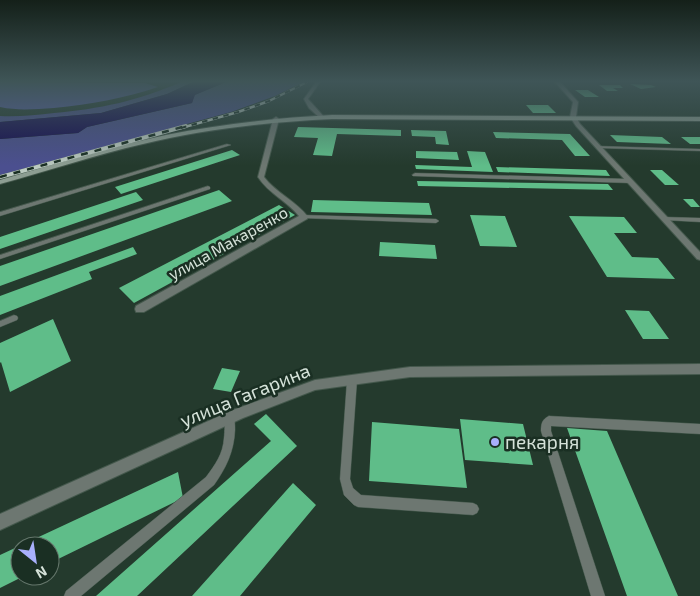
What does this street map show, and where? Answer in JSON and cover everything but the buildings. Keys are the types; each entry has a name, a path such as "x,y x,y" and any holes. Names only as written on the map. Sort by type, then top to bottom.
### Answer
{"main road":[{"path":"0,182 150,141 231,125 276,120 321,117 700,118"}],"street":[{"path":"313,110 321,117"},
{"path":"574,110 573,117 578,125 700,257"},
{"name":"улица Макаренко","path":"140,309 304,217 297,207 272,190 261,177 276,120"},
{"name":"улица Гагарина","path":"0,522 230,418 315,385 410,372 700,369"}],"lane":[{"path":"0,214 229,144"},
{"path":"598,147 700,150"},
{"path":"415,175 629,181"},
{"path":"0,257 208,188"},
{"path":"304,217 436,221"},
{"path":"665,219 700,220"},
{"path":"0,324 14,318"},
{"path":"352,380 345,480 348,491 358,501 473,509"},
{"path":"63,596 74,594 210,482 224,462 230,446 230,418"},
{"path":"598,596 546,430 546,424 549,421 700,429"}],"shaded area":[{"path":"112,110 101,113 0,122 0,116 27,116 71,111"},
{"path":"112,110 162,110 87,127 78,133 0,139 0,122 101,113"},
{"path":"162,110 237,110 0,175 0,139 78,133 87,127"}],"railway":[{"path":"181,128 244,110"},
{"path":"0,177 186,126"}],"place":[{"name":"пекарня","path":"495,442"}]}
